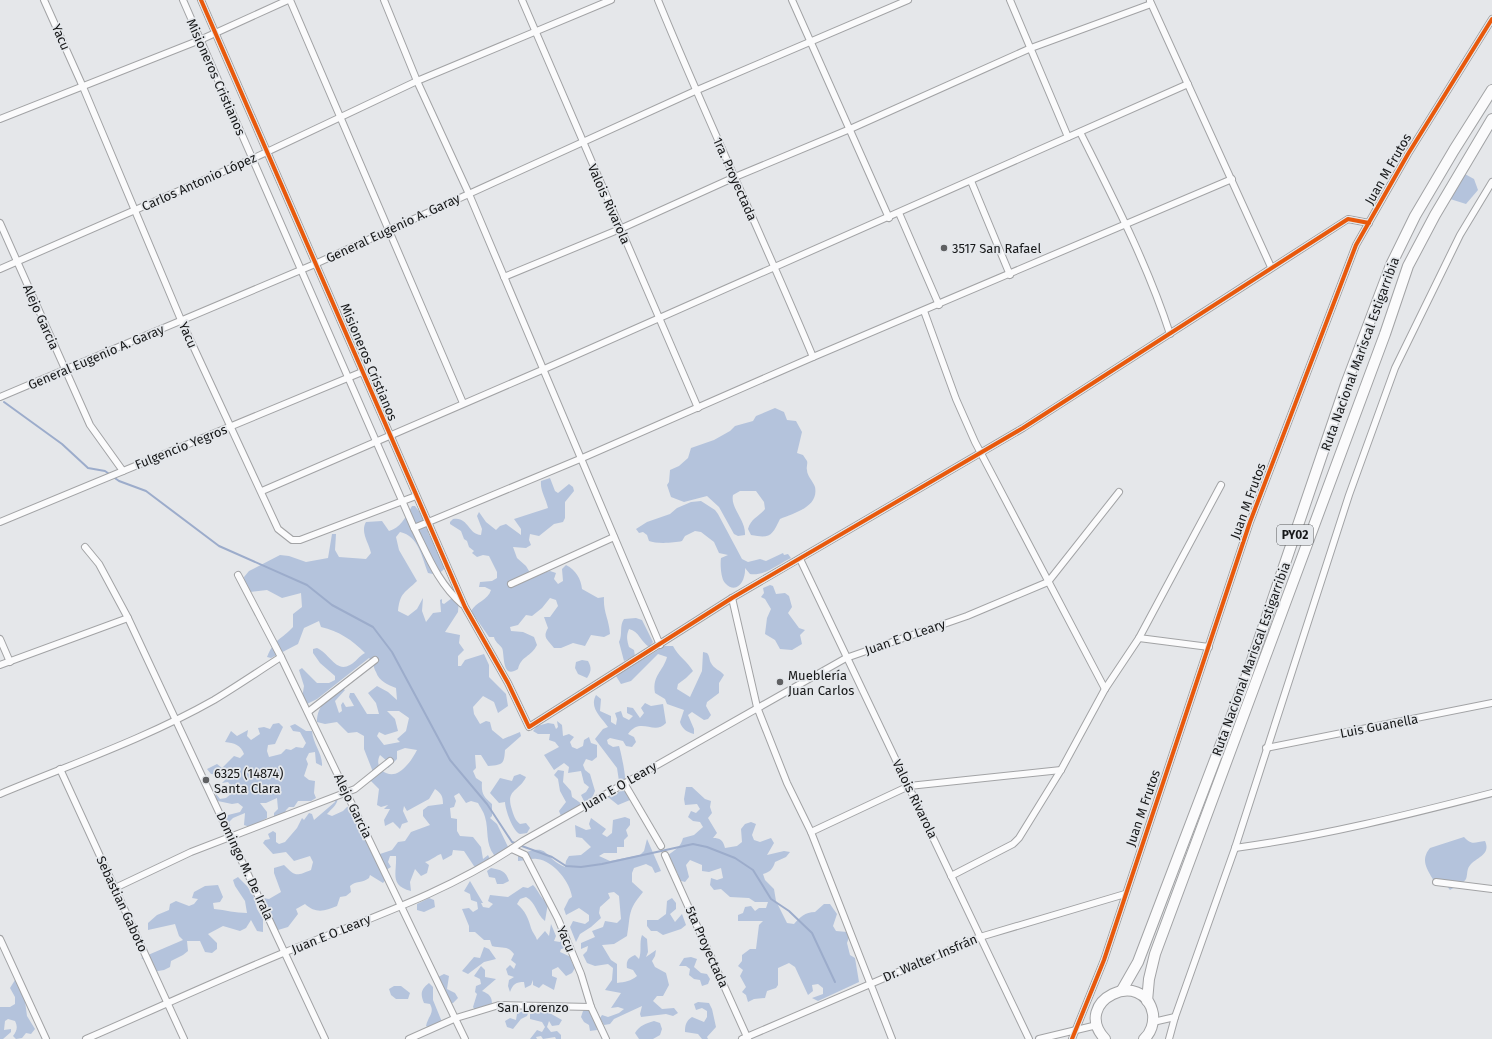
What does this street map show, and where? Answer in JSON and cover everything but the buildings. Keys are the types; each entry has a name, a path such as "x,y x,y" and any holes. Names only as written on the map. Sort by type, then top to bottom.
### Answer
{"highway":[{"name":"Ruta Nacional Mariscal Estigarribia","path":"1122,990 1138,962 1245,681 1346,384 1391,265 1419,210 1492,90"},
{"name":"Ruta Nacional Mariscal Estigarribia","path":"1147,1001 1149,979 1155,954 1385,334 1408,266 1435,214 1492,119"},
{"path":"1100,1034 1096,1013 1101,1002 1110,994 1122,990 1138,994 1147,1001"},
{"name":"PY02","path":"1147,1001 1153,1013 1153,1022"},
{"path":"1144,1039 1151,1030 1153,1022"}],"street":[{"name":"Yacu","path":"44,0 83,87 181,320 262,491 278,529 292,540 300,540 402,500 416,496"},
{"name":"Misioneros Cristianos","path":"183,0 414,528 434,570 448,592 465,607"},
{"name":"Misioneros Cristianos","path":"201,0 427,523 465,607 508,683 529,727 660,645"},
{"path":"0,119 200,40 289,0 463,402"},
{"path":"384,0 417,81 469,194 542,370 660,645 732,598 1075,396 1271,267 1348,219 1369,222"},
{"name":"Valois Rivarola","path":"522,0 658,319 698,408"},
{"name":"Carlos Antonio López","path":"0,269 252,159 417,81 610,0"},
{"name":"1ra. Proyectada","path":"658,0 695,91 775,266 813,357"},
{"path":"792,0 889,218"},
{"name":"General Eugenio A. Garay","path":"0,397 315,264 695,91 810,43 898,2 908,0"},
{"path":"1010,0 1068,137"},
{"path":"504,277 620,229 735,177 850,129 1031,48 1150,2 1271,267"},
{"name":"Juan M Frutos","path":"1072,1039 1104,960 1250,522 1327,317 1356,245 1408,154 1492,20"},
{"path":"262,491 376,442 463,402 542,370 775,266 889,218 1188,84"},
{"path":"1080,132 1126,224 1158,296 1170,334"},
{"path":"414,528 580,459 813,357 1010,275 1232,179"},
{"path":"970,181 1010,275"},
{"path":"1169,1039 1175,1017 1235,848 1266,748 1349,495 1394,368 1460,235 1492,182"},
{"path":"899,213 939,305"},
{"name":"Alejo Garcia","path":"0,223 64,370 90,425 123,471"},
{"path":"924,311 956,399 975,442 982,452 1105,690"},
{"name":"Fulgencio Yegros","path":"0,522 362,372"},
{"path":"951,876 1017,841 1061,770 1105,690 1139,638 1221,485"},
{"name":"Juan E O Leary","path":"86,1039 286,952 402,906 473,873 523,841 757,707 846,658 967,616 1048,582 1119,492"},
{"path":"511,584 614,537"},
{"name":"Domingo M. De Irala","path":"85,547 99,564 128,618 286,952 325,1039"},
{"name":"Valois Rivarola","path":"800,559 1029,1039"},
{"name":"Alejo Garcia","path":"238,575 308,712 465,1039"},
{"path":"732,598 757,707 787,783 811,832 892,1039"},
{"path":"0,665 128,618"},
{"path":"1139,638 1209,647"},
{"path":"0,639 10,662"},
{"path":"0,794 97,755 176,719 214,700 281,657"},
{"path":"308,712 375,660"},
{"name":"Luis Guanella","path":"1266,748 1492,703"},
{"path":"114,888 191,852 355,789 390,761"},
{"name":"Sebastian Gaboto","path":"60,769 184,1039"},
{"path":"811,832 909,786 1061,770"},
{"path":"624,783 661,846"},
{"path":"1235,848 1287,841 1356,827 1492,792"},
{"name":"Yacu","path":"514,848 525,855 558,919 576,961 591,1007 606,1039"},
{"name":"5ta Proyectada","path":"665,855 746,1038"},
{"path":"1436,882 1492,889"},
{"name":"Dr. Walter Insfrán","path":"746,1038 980,937 1125,894"},
{"path":"0,939 46,1039"},
{"name":"San Lorenzo","path":"409,1039 456,1018 499,1005 591,1007"},
{"path":"1153,1022 1175,1017"},
{"path":"1039,1039 1075,1029 1100,1034"},
{"path":"1051,1039 1060,1034"}],"shaded area":[{"path":"1463,173 1474,179 1478,190 1466,204 1447,198"},
{"path":"775,408 784,412 787,420 796,421 802,432 797,453 803,455 807,461 807,472 815,487 813,500 809,504 798,512 780,519 773,532 767,536 751,535 748,529 749,525 765,509 764,502 756,491 740,491 733,495 733,500 743,524 745,535 738,536 734,534 719,507 707,496 684,502 671,497 667,485 669,482 670,470 679,466 688,458 691,448 714,440 730,431 735,426 753,421 756,416"},
{"path":"550,478 555,491 558,493 569,484 573,487 574,491 565,502 565,518 563,522 554,524 539,536 530,534 529,540 531,545 526,548 513,547 517,558 526,566 532,576 550,571 556,573 554,579 558,584 563,581 562,569 566,565 573,569 579,578 582,589 598,598 604,597 604,607 610,634 604,637 591,635 585,646 573,643 561,648 554,648 546,637 546,631 548,628 544,617 550,617 558,606 556,600 550,598 542,608 532,616 526,615 518,625 510,627 511,631 523,632 534,637 537,645 532,652 521,661 518,669 513,672 506,669 502,648 496,642 494,637 489,637 471,611 487,596 491,590 485,587 479,587 480,582 492,581 497,578 497,572 489,556 483,555 477,557 472,553 474,551 469,547 461,531 450,524 450,522 453,519 462,520 473,532 481,535 482,529 477,516 479,512 486,522 496,530 500,526 506,524 521,535 521,529 514,519 548,508 541,488 541,481"},
{"path":"701,501 715,510 718,514 742,559 748,562 760,559 766,561 783,553 784,555 788,554 791,558 772,569 761,573 750,574 745,568 744,577 740,585 733,588 729,587 725,583 722,575 721,558 728,555 719,553 714,542 701,532 695,531 685,536 682,541 660,543 649,541 647,535 643,532 639,533 636,529 647,522 670,514 677,508 691,502"},
{"path":"412,506 415,506 425,519 429,535 445,554 446,566 438,573 428,573 422,554 416,543 412,538 400,532 396,537 399,550 417,581 402,596 398,611 408,616 417,609 423,598 422,611 426,622 433,613 441,612 440,600 442,599 442,603 444,604 452,598 459,600 458,612 445,632 460,635 459,643 464,650 458,656 458,666 461,666 465,660 484,654 489,665 489,677 506,694 508,706 498,713 494,702 483,696 473,707 474,714 480,724 486,721 490,722 492,730 503,739 520,732 521,736 505,750 503,761 500,764 488,766 481,755 475,755 476,768 473,771 476,778 482,782 482,790 484,795 492,804 492,816 490,818 497,824 510,851 506,856 494,855 489,846 486,822 482,810 478,803 471,801 466,803 459,793 454,796 456,801 454,807 450,808 451,818 457,819 457,831 460,836 473,837 481,847 483,859 488,855 491,861 480,868 474,866 464,851 453,850 452,855 443,860 441,854 425,862 429,865 427,873 421,876 415,869 410,882 411,891 404,889 397,882 395,873 396,856 390,856 388,862 391,867 386,870 387,878 383,883 370,875 367,880 354,883 350,886 351,892 346,896 340,897 337,906 321,911 313,909 305,904 296,909 298,914 288,927 278,930 273,923 269,908 263,901 263,898 269,899 281,892 274,873 274,868 284,865 291,872 299,874 311,870 313,862 310,856 294,861 286,852 273,854 263,843 265,840 270,839 268,834 273,831 276,833 276,842 279,844 285,842 297,828 302,818 304,820 309,813 312,814 314,820 335,802 334,796 337,795 338,798 336,803 327,814 332,816 353,805 378,861 380,854 392,850 398,842 405,841 411,832 430,825 423,816 423,810 428,806 443,804 443,801 439,792 435,789 429,799 407,811 404,806 403,811 408,822 402,824 400,829 393,822 385,826 384,820 390,809 384,809 388,805 381,807 377,805 379,789 370,780 373,772 364,749 364,736 357,732 348,733 337,722 325,724 317,722 321,706 328,698 342,688 345,690 335,701 339,713 342,711 341,705 343,702 346,707 354,706 349,697 350,693 354,693 367,714 379,714 376,703 368,693 377,686 388,692 397,700 396,688 379,678 372,661 369,658 317,699 305,705 302,698 304,686 299,670 302,668 317,683 329,683 335,680 335,676 320,663 313,653 313,649 317,648 322,651 333,662 341,667 350,665 365,653 345,637 334,631 321,627 319,621 304,628 298,644 271,658 267,657 273,646 293,627 293,614 302,607 301,593 282,598 267,590 250,592 245,586 244,577 249,571 280,555 289,556 306,562 328,558 332,534 336,534 335,550 339,557 366,559 371,553 364,534 364,526 366,522 382,521 389,531 400,524","holes":["387,711 399,711 409,718 406,731 397,739 400,742 384,745 377,736 379,732 385,735 398,731 395,719","405,748 417,750 405,768 395,774 386,773 380,768 378,764 380,755 387,761 388,768 397,759 397,751"]},
{"path":"770,585 773,586 776,594 785,593 789,596 792,607 788,613 799,628 805,630 800,635 802,644 792,650 780,649 775,640 765,634 767,618 771,609 765,599 761,597 764,593 763,588"},
{"path":"636,618 642,620 653,642 649,647 638,634 629,629 627,636 629,647 634,650 635,656 624,661 619,642 622,624 624,619"},
{"path":"663,646 673,646 677,653 693,671 678,684 677,689 690,697 702,671 703,652 709,655 712,665 724,675 719,683 719,693 707,702 706,706 711,715 708,719 704,720 692,712 688,715 694,729 694,734 682,727 680,722 684,710 667,704 665,699 655,693 654,687 656,678 667,657 658,654 631,681 621,684 616,676 621,671 652,654"},
{"path":"582,660 588,661 590,666 590,672 587,678 578,674 575,668 576,662"},
{"path":"596,695 601,699 600,711 611,716 611,722 616,725 617,719 615,713 621,711 623,717 629,720 633,716 627,713 627,707 633,708 640,718 644,713 641,708 645,703 651,706 663,704 666,723 657,728 643,726 633,729 628,734 634,737 636,742 632,747 626,746 623,741 610,738 607,740 608,744 613,747 619,746 625,781 619,781 617,768 595,739 603,729 608,727 599,716 595,708 594,700"},
{"path":"557,721 562,725 563,736 569,734 574,737 570,742 572,747 577,749 583,746 584,740 589,737 591,743 597,745 597,757 592,761 586,759 583,765 585,770 590,774 595,791 590,803 584,801 581,795 586,792 589,787 584,783 581,771 568,773 569,767 564,763 554,770 544,755 559,747 555,742 549,740 550,734 538,734 533,731 537,726 548,723 554,724 556,729 558,727"},
{"path":"279,723 283,727 275,744 268,745 267,751 269,757 281,754 286,749 291,750 296,747 303,748 306,743 300,732 293,731 290,726 295,724 306,731 312,731 321,757 322,766 316,763 315,752 309,753 306,759 308,764 304,776 309,780 315,781 314,793 316,798 311,801 298,801 294,807 289,807 286,810 283,819 274,819 274,813 278,809 277,798 266,803 260,803 267,812 267,818 250,827 244,825 245,813 233,818 229,822 233,833 227,833 226,821 228,815 240,812 243,807 238,803 232,804 213,800 216,794 220,799 226,798 231,794 232,787 228,782 222,783 230,775 211,774 207,769 217,764 222,768 234,756 240,758 244,754 241,748 237,745 225,742 231,731 237,736 248,730 247,736 251,740 260,734 258,728 264,727 270,729 273,724"},
{"path":"558,770 564,771 563,782 571,791 572,797 582,804 578,809 561,816 559,811 566,802 560,791 558,779 554,775"},
{"path":"520,774 526,777 512,794 510,803 517,821 520,824 526,823 530,828 527,833 520,834 512,825 505,802 499,803 490,793 500,778 512,781 514,776"},
{"path":"686,787 692,787 705,799 711,801 710,807 712,813 708,818 717,833 713,838 718,838 721,840 725,848 737,846 742,842 741,829 745,824 751,822 756,824 752,835 754,840 760,842 771,838 774,843 767,855 784,851 790,852 786,857 775,862 769,871 763,874 765,880 774,889 776,901 787,923 794,924 801,917 811,912 815,912 824,904 830,904 837,914 833,926 836,931 847,932 849,937 847,943 850,955 855,958 859,982 818,1001 812,998 823,994 823,988 818,984 812,985 813,991 808,995 795,967 789,963 778,968 778,985 776,988 767,991 765,998 754,999 748,1002 746,995 742,992 746,987 740,976 743,970 738,966 742,961 742,955 750,949 756,949 759,925 763,921 738,921 738,915 743,913 745,907 751,906 755,911 759,908 766,908 768,902 755,902 749,898 730,897 721,889 714,890 710,885 711,878 717,880 723,878 721,868 709,872 702,871 702,865 690,860 686,865 689,877 685,882 678,880 678,874 668,855 679,846 683,838 694,835 703,827 700,822 693,821 688,817 691,811 696,813 700,809 697,804 685,805 684,799"},
{"path":"623,790 628,794 630,800 618,805 608,797"},
{"path":"625,817 630,819 630,825 626,830 628,836 624,840 624,847 617,847 617,853 604,853 599,856 610,861 640,855 644,851 647,839 661,871 655,873 652,867 646,864 634,868 632,873 632,882 643,892 632,908 627,936 614,944 602,945 611,960 617,964 617,983 620,983 637,976 633,970 627,968 627,962 635,955 639,959 642,935 647,939 648,952 646,957 656,950 652,961 655,967 666,973 669,985 663,996 657,996 653,1001 662,1009 674,1008 678,1013 673,1016 666,1014 641,1017 640,1014 642,1006 614,1019 610,1024 604,1025 600,1018 602,1015 608,1017 619,1013 624,1009 618,1007 611,1008 621,993 605,990 612,980 613,968 608,964 595,966 587,963 583,955 587,951 588,946 581,949 581,943 595,937 592,931 603,927 605,921 617,923 621,919 619,896 614,892 608,893 610,898 600,907 599,913 601,918 580,934 576,942 570,927 573,921 585,924 589,921 589,915 579,908 566,915 564,909 569,899 572,897 571,891 565,879 549,864 535,859 518,861 518,855 529,851 541,850 557,863 565,867 569,856 581,855 591,847 582,838 576,837 575,825 586,830 591,829 589,824 591,818 606,829 602,834 607,837 612,833 613,820"},
{"path":"1464,837 1469,842 1476,843 1485,841 1486,849 1483,855 1469,866 1465,881 1450,890 1446,885 1434,881 1426,864 1425,857 1430,848"},
{"path":"491,868 498,869 503,872 509,881 503,884 497,884 495,878 489,877 487,871"},
{"path":"238,877 247,886 254,897 257,909 263,919 263,932 257,931 251,920 246,928 240,931 223,926 208,934 217,943 217,949 212,953 205,952 200,941 187,941 188,951 171,961 170,967 164,970 152,972 146,961 141,958 183,940 179,936 175,924 148,930 148,923 157,915 169,910 170,904 176,901 189,906 194,904 198,899 192,898 194,892 205,886 218,885 223,897 220,902 213,903 214,909 247,913 245,901 235,886 233,880"},
{"path":"470,881 483,903 481,903 483,907 489,908 493,904 488,901 490,895 508,897 523,887 528,888 533,885 543,899 548,903 545,921 532,902 526,897 520,899 517,904 526,915 537,940 545,931 549,936 551,924 556,936 554,941 560,942 562,939 569,947 561,949 560,952 571,957 575,968 572,973 566,976 558,967 552,970 552,976 557,978 554,990 543,984 539,988 533,985 533,980 531,985 525,988 524,982 517,983 512,987 510,992 508,986 509,980 514,977 508,975 506,969 510,965 514,969 516,964 511,960 514,954 512,951 507,948 492,946 490,940 484,940 475,932 469,932 469,926 462,909 469,908 473,912 478,909 477,902 471,900 470,894 464,891"},
{"path":"429,898 434,900 435,907 424,912 417,910 417,904"},
{"path":"672,898 676,903 676,909 670,914 675,922 682,914 686,925 681,929 663,935 657,931 651,931 647,926 647,920 658,920 666,914 667,901"},
{"path":"484,947 489,949 496,959 484,962 468,974 462,971 474,957 480,958"},
{"path":"691,957 697,959 694,967 701,973 707,974 710,979 708,984 702,986 700,980 694,979 689,975 690,969 686,966 679,966 684,958"},
{"path":"481,966 485,970 485,977 496,979 482,991 490,996 492,1004 476,1012 473,1007 477,994 475,992 476,986 481,984 480,979 474,976"},
{"path":"444,974 449,976 447,989 455,993 458,998 453,1003 447,1004 438,977"},
{"path":"15,980 19,981 25,1001 27,1016 35,1029 31,1034 26,1033 22,1038 16,1039 13,1036 17,1029 17,1025 15,1021 8,1019 5,1021 4,1030 11,1029 11,1032 3,1039 0,1039 0,1007 10,1007 15,1004 15,997 10,988"},
{"path":"429,983 433,987 433,1000 442,1022 431,1029 426,1026 432,1010 430,1004 424,1003 422,997 424,987"},
{"path":"394,986 401,986 410,993 408,999 396,999 391,995 389,989"},
{"path":"698,1002 709,1003 712,1009 716,1027 707,1037 708,1039 702,1039 698,1034 685,1032 686,1023 692,1017 704,1022 707,1017 707,1011 702,1008 696,1010 694,1004"},
{"path":"588,1007 596,1024 597,1030 590,1031 589,1025 584,1022 581,1017 583,1011"},
{"path":"523,1011 529,1011 527,1016 521,1019 513,1029 507,1027 505,1021 510,1018 516,1020 517,1014"},
{"path":"546,1011 562,1020 559,1025 552,1026 549,1021 547,1027 551,1032 557,1031 561,1035 561,1039 556,1039 555,1037 543,1039 541,1036 536,1037 537,1039 530,1039 537,1030 542,1032 545,1027 542,1022 530,1019 530,1014"},
{"path":"654,1021 660,1023 662,1029 660,1035 653,1039 639,1039 635,1033 637,1030 643,1025"}],"waterway":[{"path":"4,402 62,444 88,468 105,471 119,481 146,491 219,546 307,585 332,605 373,627 392,652 450,760 487,804 512,842 515,843"},
{"path":"519,845 552,857 566,866 581,867 602,864 693,844 707,847 735,858 753,870 771,899 789,911 812,933 835,982"}],"cycle path":[{"path":"201,0 465,607 508,683 529,727 732,598 1023,428 1348,219 1369,223"},
{"path":"1072,1039 1104,960 1250,522 1356,245 1408,154 1492,19"}],"place":[{"name":"3517 San Rafael","path":"944,248"},
{"name":"Mueblería Juan Carlos","path":"780,682"},
{"name":"6325 (14874) Santa Clara","path":"206,780"}]}
